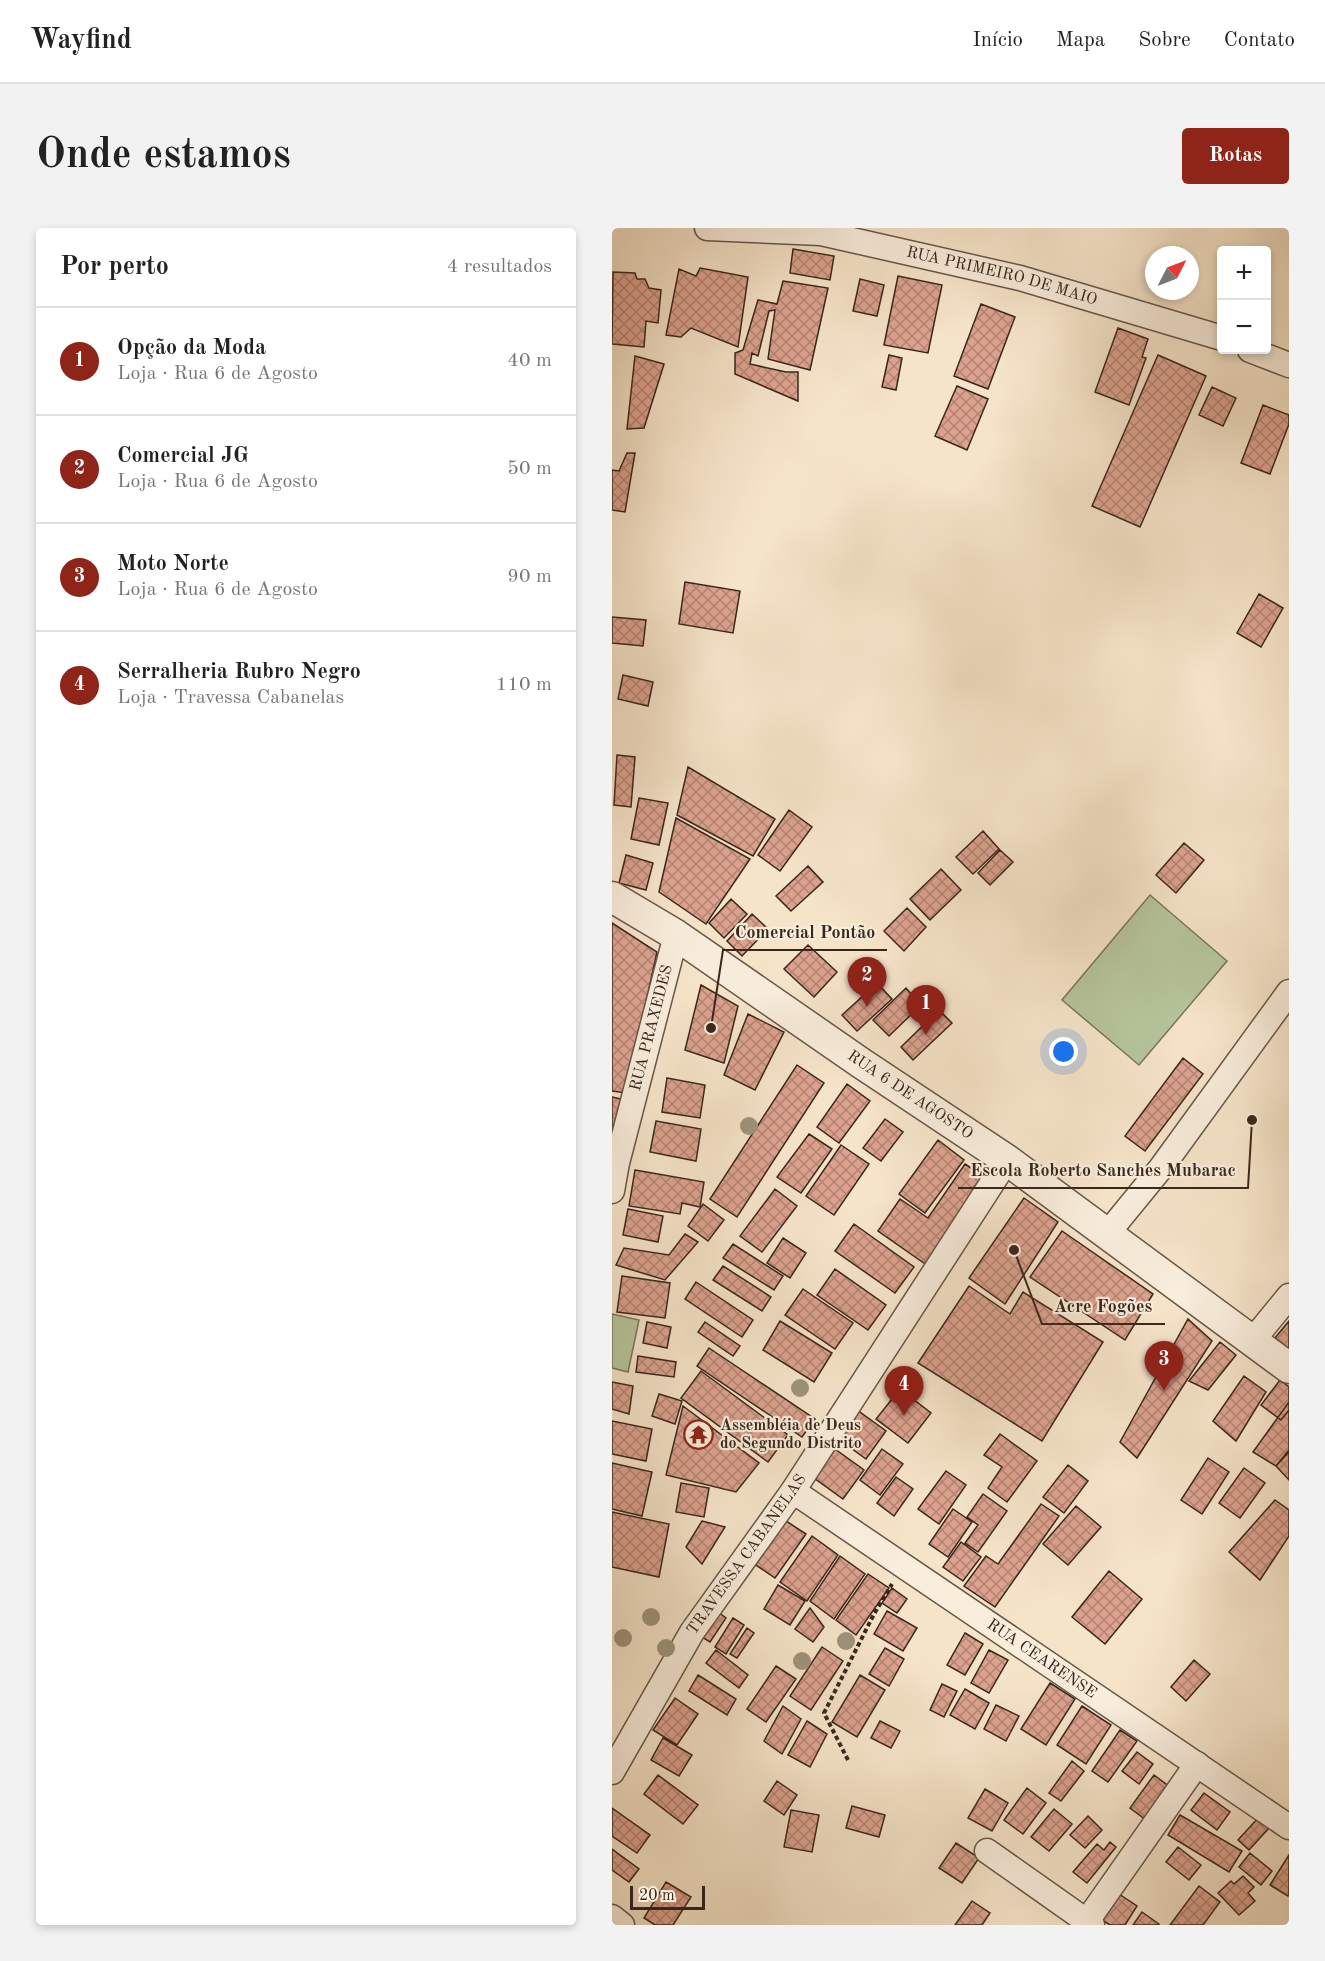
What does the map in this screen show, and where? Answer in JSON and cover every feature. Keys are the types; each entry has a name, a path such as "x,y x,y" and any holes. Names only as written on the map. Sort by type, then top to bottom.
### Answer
{"street":[{"name":"RUA PRIMEIRO DE MAIO","path":"707,228 821,233 1020,278 1217,337"},
{"path":"1260,354 1289,365"},
{"name":"RUA 6 DE AGOSTO","path":"612,897 676,935 861,1063 1007,1160 1289,1368"},
{"name":"RUA PRAXEDES","path":"612,1191 617,1163 676,935"},
{"path":"1107,1233 1161,1167 1289,992"},
{"name":"TRAVESSA CABANELAS","path":"612,1772 692,1632 793,1491 1007,1160"},
{"path":"1252,1340 1289,1296"},
{"name":"RUA CEARENSE","path":"793,1491 1289,1827"},
{"path":"987,1851 1089,1923 1197,1764"},
{"path":"612,1917 622,1925"}],"path":[{"path":"848,1760 824,1713 874,1614 903,1566"}],"green space":[{"path":"1150,895 1227,961 1139,1065 1062,1000"},
{"path":"612,1314 639,1320 628,1372 612,1368"}],"building":[{"path":"793,249 834,256 830,280 790,273"},
{"path":"700,268 748,277 738,347 691,328 681,337 666,335 679,269 696,276"},
{"path":"613,272 635,273 637,279 645,279 649,288 661,290 658,323 646,321 644,347 612,344"},
{"path":"898,276 942,285 928,353 884,345"},
{"path":"860,279 884,285 877,316 853,311"},
{"path":"783,281 828,288 810,370 768,359 775,310 769,311 758,356 752,353 750,364 786,372 798,372 798,401 735,374 735,353 743,350 758,300 777,304"},
{"path":"981,304 1015,317 988,389 954,376"},
{"path":"1118,328 1148,339 1142,357 1146,358 1129,405 1095,392"},
{"path":"889,355 902,358 896,390 882,387"},
{"path":"1158,355 1206,376 1140,527 1092,506"},
{"path":"635,356 664,364 644,428 627,429"},
{"path":"957,386 988,399 967,450 935,436"},
{"path":"1212,387 1236,398 1223,426 1199,415"},
{"path":"1263,405 1289,415 1289,424 1270,474 1241,463"},
{"path":"627,453 635,453 625,512 612,510 612,470 619,471"},
{"path":"685,582 740,591 733,633 679,624"},
{"path":"1259,594 1283,608 1261,647 1237,633"},
{"path":"612,617 646,620 643,646 612,643"},
{"path":"623,675 653,682 648,706 618,699"},
{"path":"617,755 635,757 631,807 614,805"},
{"path":"688,767 775,819 753,856 677,815"},
{"path":"639,798 668,803 659,845 631,839"},
{"path":"789,810 812,827 780,871 758,855"},
{"path":"676,818 750,859 706,924 659,892"},
{"path":"983,831 999,849 973,874 956,857"},
{"path":"1184,843 1204,860 1176,893 1156,875"},
{"path":"1000,850 1013,862 990,885 978,873"},
{"path":"626,855 653,863 646,890 619,883"},
{"path":"808,866 823,882 791,911 776,896"},
{"path":"941,869 961,890 930,920 910,899"},
{"path":"731,899 747,914 724,938 709,923"},
{"path":"907,908 926,927 904,951 884,931"},
{"path":"752,914 768,929 742,956 727,941"},
{"path":"612,923 657,952 626,1093 612,1091"},
{"path":"808,945 837,972 814,997 784,969"},
{"path":"877,983 892,999 857,1031 842,1015"},
{"path":"701,985 738,1006 724,1063 685,1050"},
{"path":"906,988 921,1005 889,1036 873,1020"},
{"path":"939,1010 952,1023 913,1060 901,1047"},
{"path":"748,1014 784,1032 755,1090 724,1075"},
{"path":"1183,1058 1203,1074 1145,1151 1125,1136"},
{"path":"797,1065 824,1083 737,1217 710,1199"},
{"path":"667,1078 705,1085 700,1118 662,1112"},
{"path":"847,1084 870,1101 839,1143 817,1127"},
{"path":"612,1097 621,1099 613,1146 612,1146"},
{"path":"885,1119 903,1132 881,1161 863,1148"},
{"path":"656,1121 701,1129 696,1161 650,1152"},
{"path":"809,1134 832,1149 801,1193 777,1177"},
{"path":"938,1140 964,1160 925,1213 899,1194"},
{"path":"841,1145 869,1164 834,1215 806,1196"},
{"path":"965,1164 991,1181 931,1268 878,1231 900,1199 928,1218"},
{"path":"635,1170 704,1182 700,1207 682,1203 680,1214 629,1206"},
{"path":"775,1189 797,1206 762,1252 740,1236"},
{"path":"1024,1198 1058,1222 1005,1304 969,1278"},
{"path":"703,1204 724,1220 708,1241 688,1226"},
{"path":"628,1209 663,1216 658,1242 623,1235"},
{"path":"854,1224 914,1267 895,1293 835,1251"},
{"path":"1062,1231 1153,1294 1125,1340 1030,1277"},
{"path":"685,1234 698,1242 665,1280 616,1265 624,1248 669,1255"},
{"path":"783,1238 806,1253 790,1278 767,1263"},
{"path":"733,1244 783,1276 774,1290 723,1258"},
{"path":"723,1266 771,1297 762,1311 713,1280"},
{"path":"835,1269 886,1305 868,1330 817,1295"},
{"path":"622,1276 670,1283 665,1318 617,1312"},
{"path":"696,1282 753,1320 742,1337 685,1299"},
{"path":"969,1286 1010,1314 1023,1292 1103,1342 1042,1441 918,1363"},
{"path":"803,1289 853,1323 835,1349 785,1315"},
{"path":"1188,1319 1212,1341 1137,1458 1120,1442"},
{"path":"780,1321 832,1353 814,1382 763,1350"},
{"path":"1289,1321 1289,1350 1275,1338"},
{"path":"647,1322 671,1327 667,1348 643,1343"},
{"path":"705,1322 740,1346 733,1356 698,1332"},
{"path":"1220,1342 1236,1355 1208,1390 1189,1381"},
{"path":"709,1348 815,1419 802,1437 697,1366"},
{"path":"638,1356 676,1362 674,1377 636,1372"},
{"path":"701,1371 788,1435 768,1462 681,1398"},
{"path":"1244,1376 1266,1392 1236,1441 1213,1421"},
{"path":"1280,1380 1289,1387 1289,1410 1281,1420 1261,1405"},
{"path":"612,1382 633,1386 629,1414 612,1409"},
{"path":"900,1389 931,1413 908,1443 876,1419"},
{"path":"659,1394 682,1401 675,1424 652,1416"},
{"path":"1289,1402 1289,1450 1276,1466 1253,1452"},
{"name":"Assembléia de Deus do Segundo Distrito","path":"683,1406 759,1463 736,1492 666,1475"},
{"path":"853,1407 886,1431 866,1459 833,1435"},
{"path":"612,1421 652,1429 646,1461 612,1454"},
{"path":"1000,1434 1037,1461 1007,1502 988,1488 1002,1467 984,1455"},
{"path":"835,1449 864,1470 843,1499 814,1478"},
{"path":"882,1449 903,1464 880,1495 860,1480"},
{"path":"1289,1452 1289,1480 1276,1466"},
{"path":"1208,1458 1229,1472 1202,1514 1181,1500"},
{"path":"612,1463 652,1472 642,1516 612,1509"},
{"path":"1068,1465 1088,1481 1064,1513 1043,1497"},
{"path":"1244,1468 1265,1483 1240,1518 1219,1503"},
{"path":"946,1471 966,1485 939,1524 918,1509"},
{"path":"896,1477 913,1489 894,1516 877,1503"},
{"path":"681,1483 709,1488 704,1517 676,1512"},
{"path":"983,1494 1007,1511 978,1552 965,1543 978,1525 967,1517"},
{"path":"1275,1500 1289,1510 1289,1536 1260,1580 1229,1552"},
{"path":"1041,1504 1059,1516 995,1607 964,1586 986,1556 998,1564"},
{"path":"1076,1506 1101,1527 1068,1565 1043,1544"},
{"path":"953,1509 972,1522 948,1557 929,1544"},
{"path":"612,1512 669,1524 659,1577 612,1567"},
{"path":"783,1519 806,1534 775,1578 753,1563"},
{"path":"702,1521 725,1527 702,1564 686,1547"},
{"path":"812,1536 838,1555 807,1601 780,1582"},
{"path":"961,1542 981,1557 963,1581 943,1567"},
{"path":"840,1556 865,1574 834,1619 810,1601"},
{"path":"1109,1571 1142,1599 1105,1644 1072,1617"},
{"path":"868,1574 889,1588 856,1635 836,1620"},
{"path":"778,1585 805,1601 790,1625 764,1609"},
{"path":"892,1588 907,1599 897,1613 882,1603"},
{"path":"810,1608 824,1627 813,1642 795,1629"},
{"path":"887,1611 917,1628 903,1651 874,1634"},
{"path":"718,1612 726,1618 710,1642 702,1637"},
{"path":"733,1618 744,1625 726,1654 715,1647"},
{"path":"747,1628 754,1633 737,1658 730,1654"},
{"path":"965,1633 983,1644 965,1675 947,1665"},
{"path":"822,1647 843,1661 811,1710 790,1696"},
{"path":"885,1648 904,1659 889,1686 869,1674"},
{"path":"716,1650 748,1675 739,1688 706,1663"},
{"path":"989,1650 1008,1660 989,1693 971,1683"},
{"path":"1194,1660 1210,1674 1186,1701 1171,1687"},
{"path":"776,1666 796,1679 766,1722 747,1709"},
{"path":"698,1675 736,1699 727,1715 689,1691"},
{"path":"860,1675 885,1690 857,1737 832,1722"},
{"path":"1050,1683 1075,1699 1046,1745 1021,1729"},
{"path":"942,1684 957,1691 944,1717 930,1710"},
{"path":"965,1689 989,1703 975,1729 950,1715"},
{"path":"675,1698 698,1714 677,1745 653,1730"},
{"path":"996,1705 1019,1716 1006,1741 984,1729"},
{"path":"783,1706 801,1719 782,1754 764,1741"},
{"path":"1082,1706 1111,1725 1086,1764 1057,1745"},
{"path":"807,1721 827,1734 810,1767 788,1755"},
{"path":"880,1721 900,1731 891,1748 871,1738"},
{"path":"1120,1730 1137,1741 1108,1782 1092,1771"},
{"path":"663,1738 692,1755 679,1776 651,1760"},
{"path":"1137,1752 1153,1764 1139,1784 1122,1771"},
{"path":"1072,1761 1084,1771 1061,1801 1049,1793"},
{"path":"658,1775 698,1805 683,1824 644,1794"},
{"path":"1154,1775 1170,1787 1146,1820 1130,1808"},
{"path":"777,1781 797,1795 784,1815 764,1801"},
{"path":"1027,1788 1046,1803 1023,1834 1004,1820"},
{"path":"985,1789 1008,1803 992,1831 968,1818"},
{"path":"1204,1793 1230,1812 1217,1830 1191,1810"},
{"path":"852,1806 885,1815 879,1837 846,1828"},
{"path":"612,1808 650,1835 637,1853 612,1836"},
{"path":"1054,1809 1072,1824 1049,1851 1031,1837"},
{"path":"791,1810 819,1815 812,1852 784,1847"},
{"path":"1180,1815 1242,1851 1229,1872 1168,1835"},
{"path":"1088,1816 1102,1830 1085,1848 1070,1835"},
{"path":"1259,1817 1270,1827 1249,1850 1238,1840"},
{"path":"1110,1842 1116,1847 1087,1883 1073,1872 1097,1844 1104,1850"},
{"path":"956,1843 979,1858 962,1883 939,1868"},
{"path":"1178,1847 1201,1865 1189,1880 1166,1862"},
{"path":"612,1849 639,1869 629,1882 612,1870"},
{"path":"1250,1853 1272,1871 1261,1885 1239,1867"},
{"path":"1289,1855 1289,1895 1288,1896 1270,1885"},
{"path":"1243,1876 1254,1887 1248,1893 1255,1901 1239,1915 1218,1893 1231,1881 1234,1884"},
{"path":"666,1882 691,1897 673,1925 655,1925 644,1918"},
{"path":"1199,1886 1220,1902 1203,1925 1170,1925"},
{"path":"1119,1894 1137,1906 1125,1925 1110,1925 1102,1920"},
{"path":"972,1901 990,1913 982,1925 955,1925"},
{"path":"1142,1912 1159,1924 1133,1925"}],"place":[{"name":"Comercial JG","path":"867,1007"},
{"name":"Comercial Pontão","path":"711,1028"},
{"name":"Opção da Moda","path":"926,1035"},
{"name":"Escola Roberto Sanches Mubarac","path":"1252,1120"},
{"name":"Acre Fogões","path":"1014,1250"},
{"name":"Moto Norte","path":"1164,1391"},
{"name":"Serralheria Rubro Negro","path":"904,1416"},
{"name":"Assembléia de Deus do Segundo Distrito","path":"699,1435"}]}
